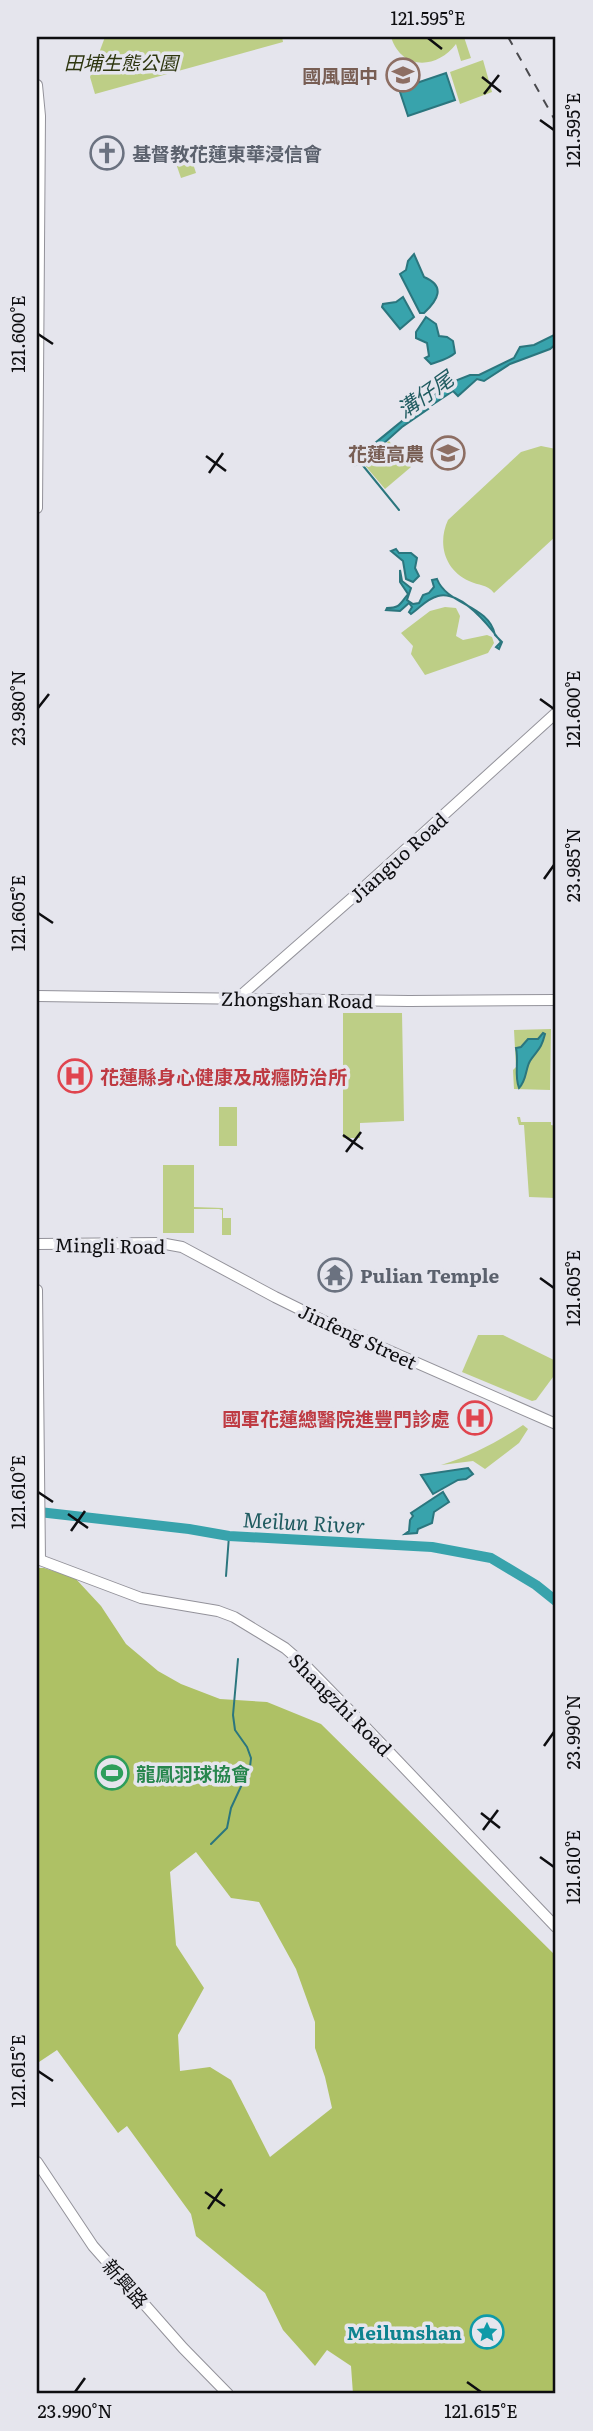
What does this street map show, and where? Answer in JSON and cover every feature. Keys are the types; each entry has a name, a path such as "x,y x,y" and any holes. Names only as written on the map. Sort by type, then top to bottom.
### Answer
{"street":[{"path":"37,85 40,116 37,508"},
{"name":"Jianguo Road","path":"237,998 556,713"},
{"name":"Zhongshan Road","path":"37,996 409,1001 556,999"},
{"name":"Mingli Road","path":"37,1244 160,1243 183,1247"},
{"name":"Jinfeng Street","path":"183,1247 342,1330 556,1424"},
{"path":"37,1290 38,1556"},
{"name":"Shangzhi Road","path":"38,1556 141,1598 218,1611 234,1617 285,1648 307,1667 556,1927"},
{"name":"新興路","path":"37,2162 93,2246 183,2348 228,2394"}],"green space":[{"name":"田埔生態公園","path":"105,37 282,37 283,42 95,94 90,77"},
{"path":"391,37 464,37 471,58 461,61 456,44 430,62 411,61 396,48"},
{"path":"483,60 492,92 460,104 450,72"},
{"path":"188,148 196,173 181,178 172,152"},
{"path":"389,441 411,467 385,489 363,463"},
{"path":"541,446 556,449 556,536 494,593 454,570 443,547 445,529 448,520 521,452"},
{"path":"445,607 456,608 460,616 456,636 463,640 487,635 492,637 494,643 488,653 425,675 411,654 413,646 401,633 430,611"},
{"path":"343,1013 402,1013 404,1121 360,1123 360,1138 343,1138"},
{"path":"551,1029 550,1090 514,1089 514,1030"},
{"path":"219,1107 237,1107 237,1146 219,1146"},
{"path":"517,1117 520,1117 521,1122 551,1122 551,1125 556,1126 555,1198 529,1197 524,1125 519,1125"},
{"path":"163,1165 194,1165 194,1207 223,1208 223,1218 231,1218 231,1235 222,1235 222,1210 219,1209 194,1209 194,1233 163,1233"},
{"path":"478,1335 503,1335 556,1361 556,1373 536,1400 532,1401 462,1372"},
{"path":"523,1425 528,1429 519,1443 485,1469 473,1461 441,1465 483,1448"},
{"path":"37,1568 44,1568 75,1578 101,1606 126,1644 158,1671 181,1684 220,1699 267,1702 321,1724 556,1956 556,2394 353,2394 351,2366 327,2350 315,2366 283,2330 265,2293 196,2236 191,2214 127,2126 118,2133 57,2050 39,2062","holes":["196,1852 231,1898 259,1902 296,1969 315,2022 315,2048 332,2108 270,2157 231,2080 210,2067 180,2071 178,2035 204,1988 176,1945 170,1872"]}],"water":[{"path":"446,73 455,100 408,116 399,89"},
{"path":"414,254 424,277 435,285 438,293 424,313 420,313 400,274 406,270 408,261"},
{"path":"403,297 414,317 400,329 382,307 383,304 396,302"},
{"path":"426,317 436,324 439,336 453,341 455,353 431,364 425,358 429,356 427,343 416,338 416,332"},
{"path":"556,334 556,344 550,349 510,364 484,381 477,379 458,396 453,391 432,405 428,401 447,384 470,375 479,375 514,358 520,347 534,345"},
{"path":"423,404 428,409 402,427 363,462 355,465 351,462 369,448"},
{"path":"396,549 399,553 411,553 417,558 415,568 419,576 413,582 406,579 403,561 391,551"},
{"path":"400,570 402,581 411,588 407,600 413,604 419,603 423,595 429,593 434,587 432,580 437,579 442,588 455,598 434,597 411,614 409,612 412,607 409,603 400,611 386,610 399,605 408,594 400,582"},
{"path":"466,605 485,617 494,633 474,611"},
{"path":"543,1033 542,1043 530,1061 519,1088 516,1048 521,1047 528,1039 538,1039"},
{"path":"468,1468 473,1474 433,1494 421,1475"},
{"path":"443,1492 449,1502 434,1512 432,1523 418,1529 417,1533 405,1534 409,1531 413,1516 411,1513"}],"waterway":[{"path":"360,462 399,510"},
{"name":"Meilun River","path":"39,1512 229,1536 432,1547 491,1558 536,1585 556,1601"},
{"path":"226,1576 229,1536"},
{"path":"211,1844 227,1828 231,1808 250,1767 251,1758 235,1730 233,1715 238,1659"}],"railway":[{"path":"508,37 556,122"}],"place":[{"name":"國風國中","path":"403,75"},
{"name":"基督教花蓮東華浸信會","path":"107,153"},
{"name":"花蓮高農","path":"448,453"},
{"name":"花蓮縣身心健康及成癮防治所","path":"75,1076"},
{"name":"Pulian Temple","path":"335,1275"},
{"name":"國軍花蓮總醫院進豐門診處","path":"475,1418"},
{"name":"龍鳳羽球協會","path":"112,1773"},
{"name":"Meilunshan","path":"487,2332"}],"water label":[{"name":"溝仔尾","path":"424,393"}]}
